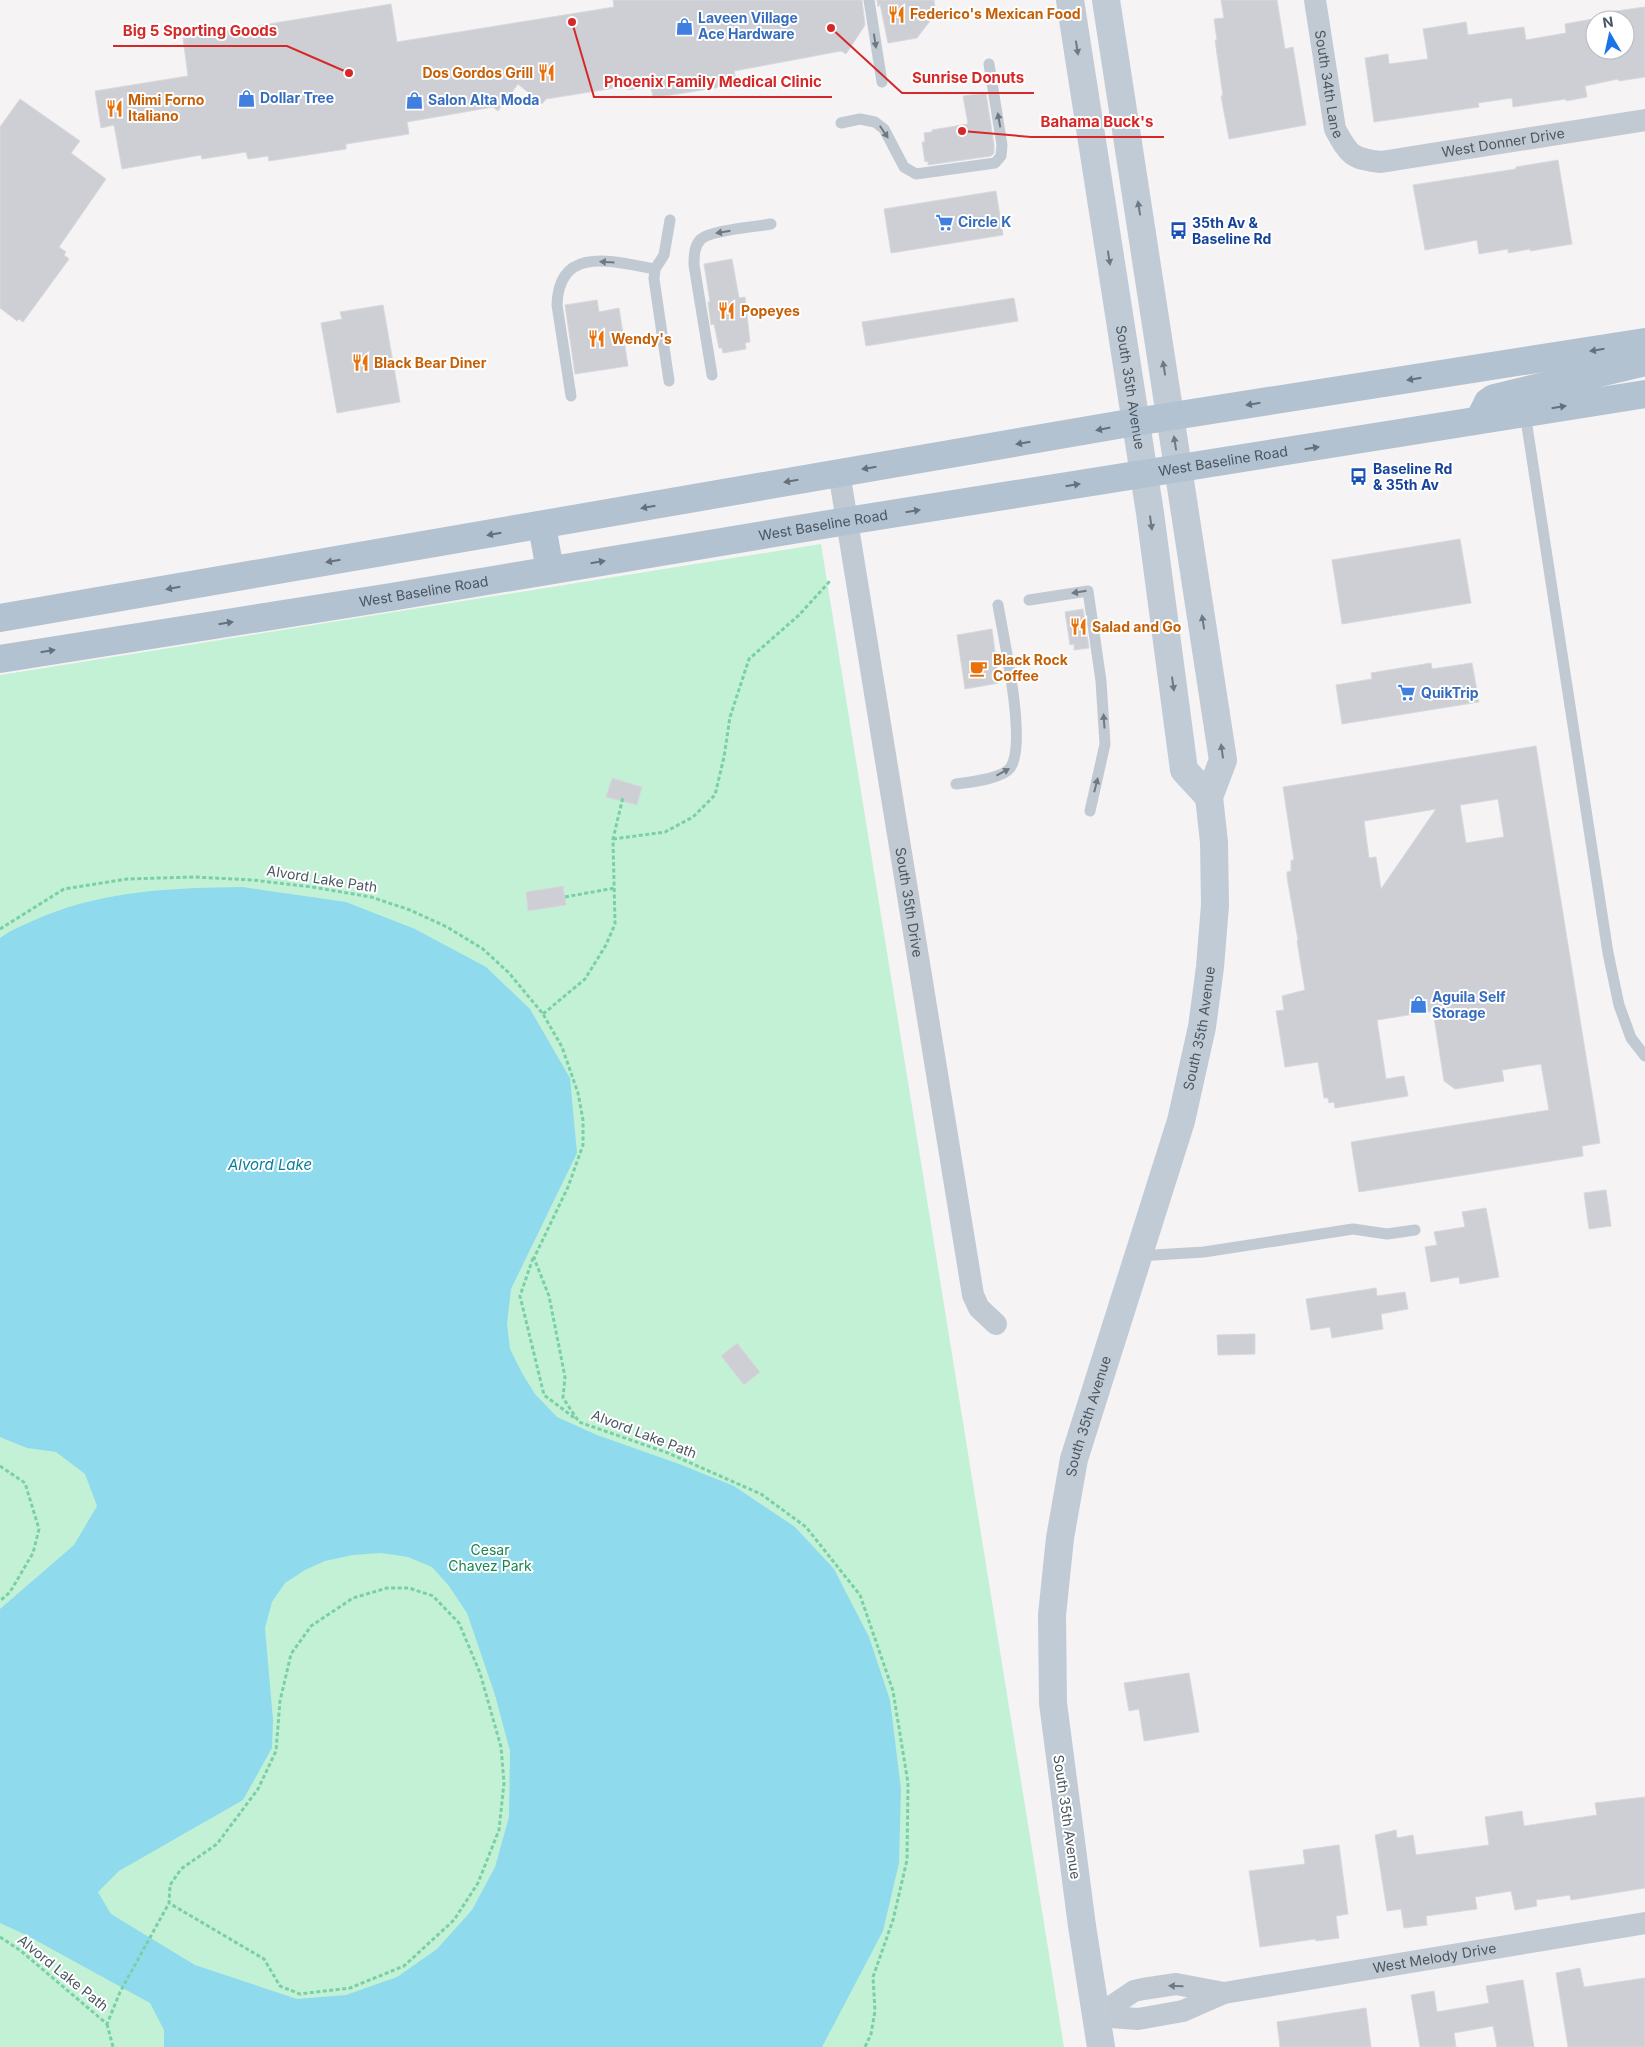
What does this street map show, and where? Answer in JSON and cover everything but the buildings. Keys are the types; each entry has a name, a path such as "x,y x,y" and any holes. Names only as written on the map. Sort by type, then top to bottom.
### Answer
{"main road":[{"name":"South 35th Avenue","path":"1070,0 1143,474 1184,770 1208,796 1214,842 1215,905 1210,967 1202,1027 1181,1121 1074,1459 1060,1538 1052,1615 1053,1703 1082,1926 1101,2047"},
{"path":"1106,0 1223,760 1208,796"},
{"path":"0,618 542,526 840,472 951,455 1135,422 1645,342"},
{"path":"1480,420 1488,402 1494,398 1645,362"},
{"name":"West Baseline Road","path":"0,659 391,597 847,521 1645,394"},
{"path":"542,526 550,570"}],"street":[{"name":"South 34th Lane","path":"1315,0 1336,129 1344,147 1360,160"},
{"name":"West Donner Drive","path":"1360,160 1381,162 1645,120"},
{"name":"South 35th Drive","path":"840,472 973,1295 979,1308 996,1324"},
{"name":"West Melody Drive","path":"1097,2016 1134,1991 1143,1989 1176,1984 1224,1993 1645,1923"}],"lane":[{"path":"869,0 882,82"},
{"path":"841,123 860,120 875,122 884,129 904,167 916,174 995,163 1001,156 1002,145 989,64"},
{"path":"669,381 654,288 655,269 664,255 670,220"},
{"path":"712,375 694,265 694,250 700,240 710,234 771,224"},
{"path":"570,396 557,305 557,295 569,270 580,263 601,261 655,269"},
{"path":"1525,413 1608,954 1619,1005 1631,1038 1645,1056"},
{"path":"1029,600 1088,590 1102,681 1106,744 1090,811"},
{"path":"956,784 1000,776 1010,770 1015,760 1016,714 998,605"},
{"path":"1138,1256 1204,1252 1353,1229 1387,1234 1415,1230"}],"path":[{"path":"613,839 665,832 693,817 715,795 724,757 730,717 749,659 799,614 830,582"},
{"path":"543,1014 585,978 606,945 615,924 613,839 622,797"},
{"name":"Alvord Lake Path","path":"0,929 64,889 127,879 194,877 253,880 312,887 371,897 410,910 447,927 482,948 509,973 543,1014 562,1047 578,1092 583,1120 583,1145 568,1187 534,1258 549,1296 565,1378 563,1398 579,1422 668,1453 761,1494 806,1527 860,1595 893,1691 908,1783 907,1860 893,1920 874,1977 875,2012 871,2034 865,2047"},
{"path":"565,897 615,888"},
{"path":"534,1258 520,1296 544,1394 579,1422"},
{"path":"0,1466 25,1484 39,1529 33,1553 10,1592 0,1601"},
{"name":"Alvord Lake Path","path":"0,1937 21,1951 107,2024 120,1992 169,1903 170,1885 181,1869 217,1844 258,1789 276,1750 280,1701 291,1654 311,1626 353,1598 387,1588 409,1588 433,1596 459,1623 480,1673 501,1747 504,1783 499,1830 478,1883 454,1920 404,1966 350,1988 300,1994 280,1986 264,1959 169,1903"},
{"path":"107,2024 113,2047"}],"green space":[{"name":"Cesar Chavez Park","path":"821,544 1064,2047 0,2047 0,675"}],"water":[{"name":"Alvord Lake","path":"242,887 346,902 415,929 486,967 530,1009 570,1078 577,1153 511,1289 507,1324 510,1349 522,1373 535,1394 557,1417 597,1435 734,1486 795,1527 834,1569 869,1637 890,1700 901,1789 899,1863 883,1931 822,2047 164,2047 164,2030 150,2003 28,1936 0,1923 0,1609 74,1545 97,1506 85,1474 56,1452 27,1448 0,1437 0,938 16,928 44,916 92,901 142,892","holes":["381,1553 408,1557 432,1567 449,1586 467,1613 495,1695 510,1751 509,1817 495,1867 472,1910 437,1949 397,1977 346,1995 297,1999 195,1965 111,1914 98,1892 119,1871 243,1800 272,1748 273,1720 265,1628 272,1602 285,1583 305,1570 325,1561 353,1555"]}],"place":[{"name":"Federico's Mexican Food","path":"896,14"},
{"name":"Phoenix Family Medical Clinic","path":"572,22"},
{"name":"Laveen Village Ace Hardware","path":"684,26"},
{"name":"Sunrise Donuts","path":"831,28"},
{"name":"Big 5 Sporting Goods","path":"349,73"},
{"name":"Dos Gordos Grill","path":"547,73"},
{"name":"Dollar Tree","path":"246,98"},
{"name":"Salon Alta Moda","path":"414,100"},
{"name":"Mimi Forno Italiano","path":"114,108"},
{"name":"Bahama Buck's","path":"962,131"},
{"name":"Circle K","path":"944,222"},
{"name":"35th Av & Baseline Rd","path":"1178,231"},
{"name":"Popeyes","path":"727,311"},
{"name":"Wendy's","path":"597,339"},
{"name":"Black Bear Diner","path":"360,363"},
{"name":"Baseline Rd & 35th Av","path":"1359,477"},
{"name":"Salad and Go","path":"1078,627"},
{"name":"Black Rock Coffee","path":"979,668"},
{"name":"QuikTrip","path":"1407,693"},
{"name":"Aguila Self Storage","path":"1418,1005"}]}
